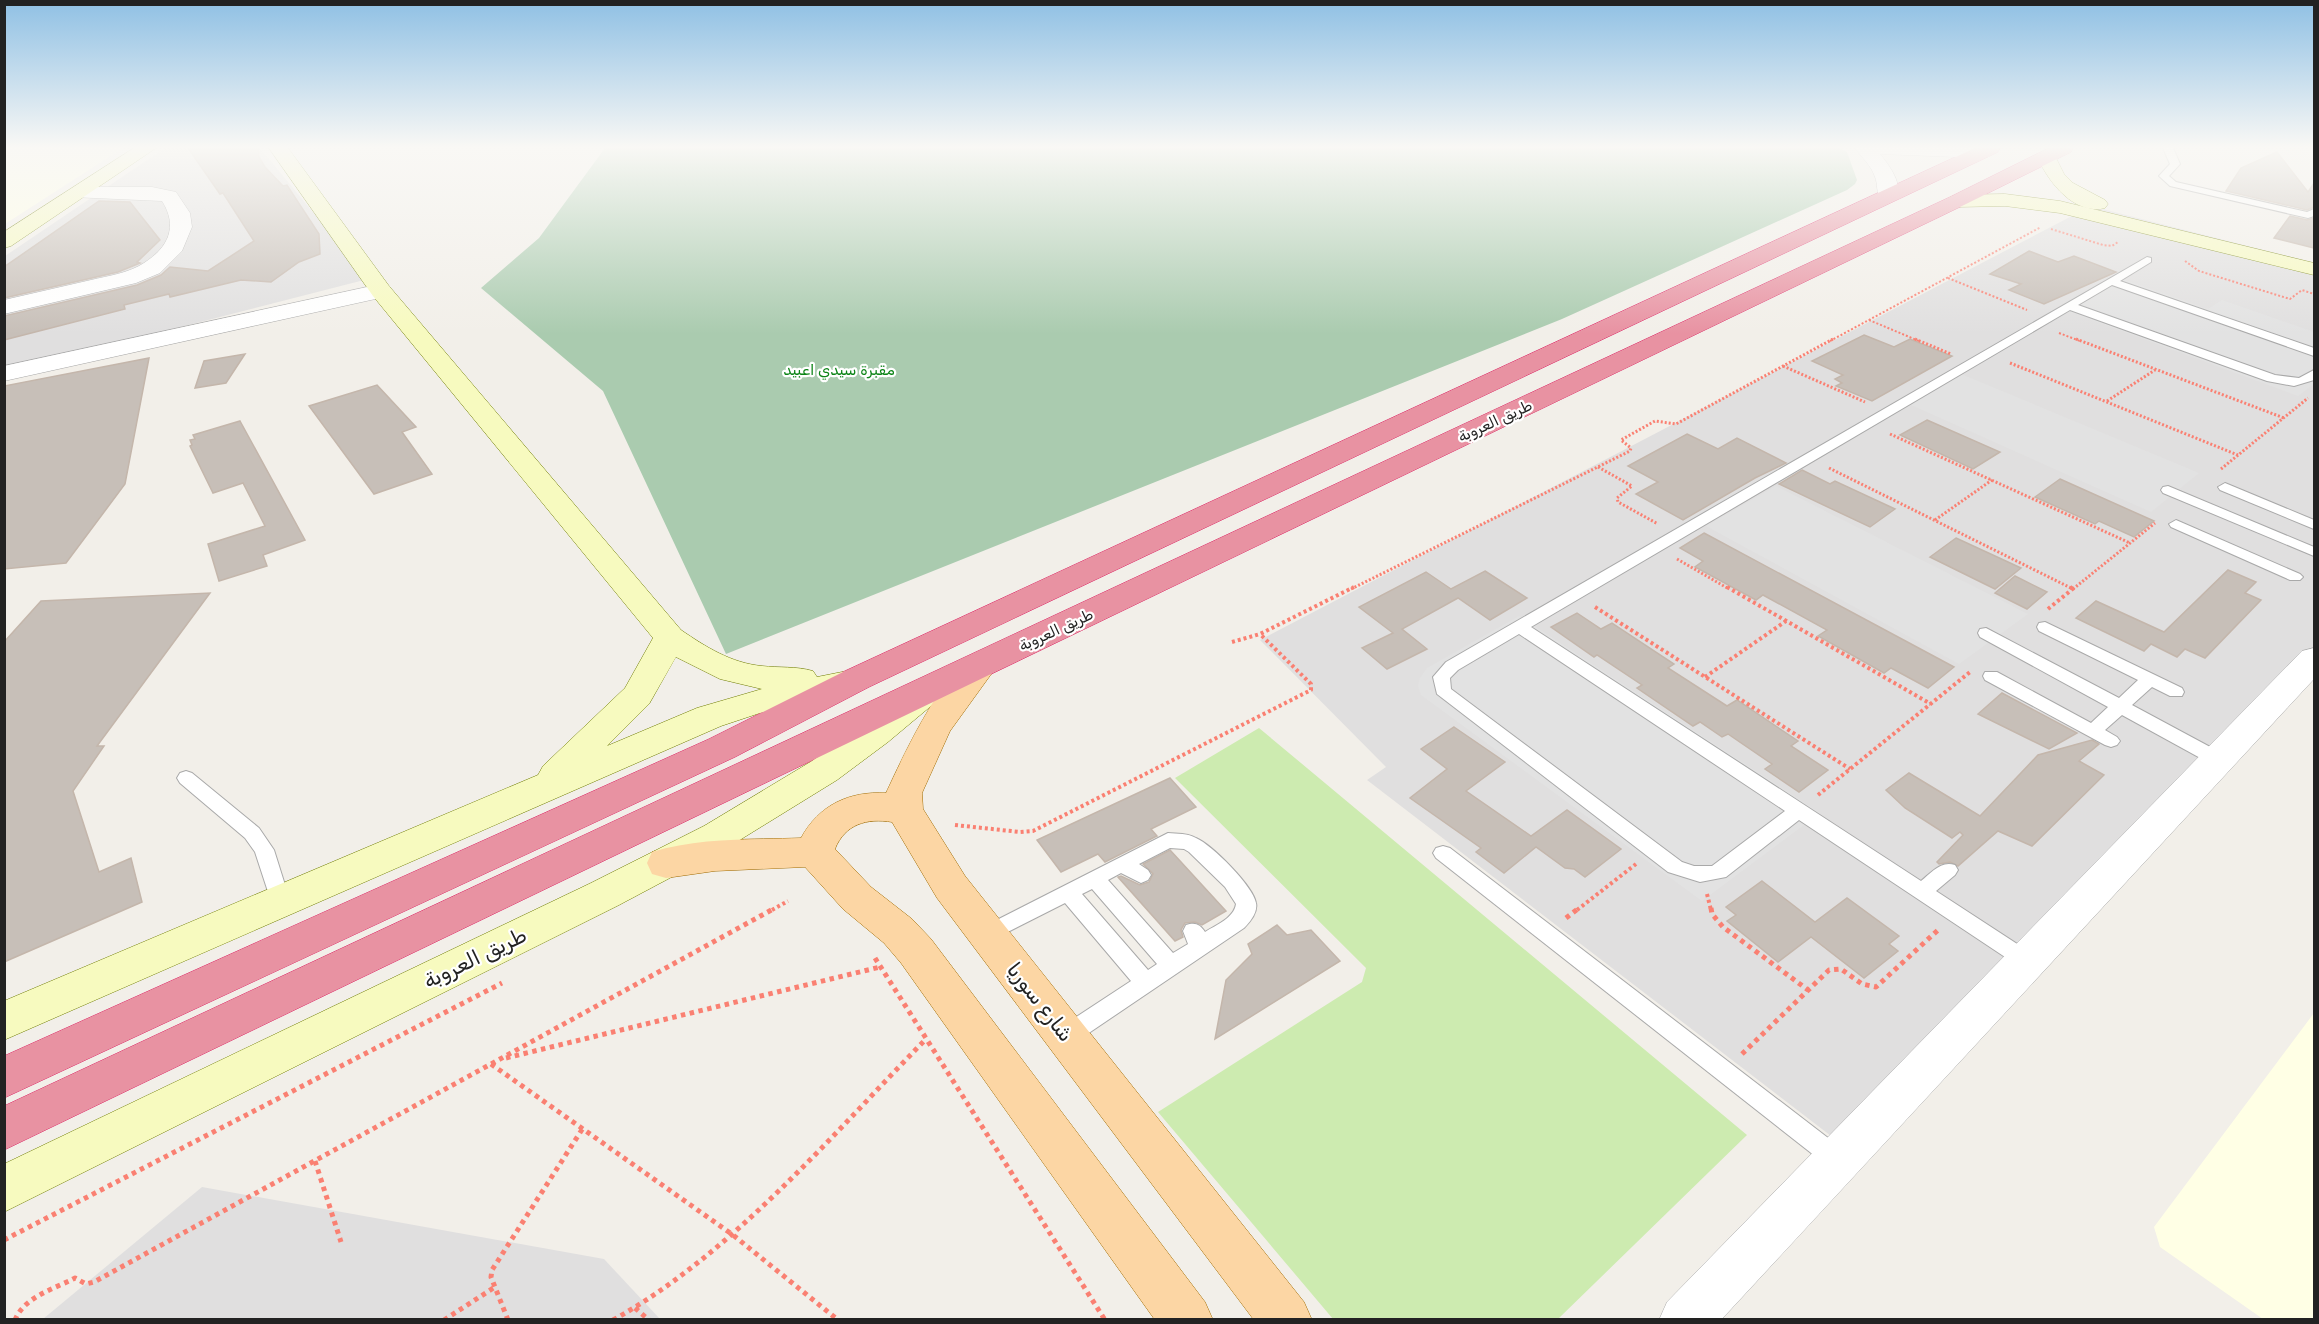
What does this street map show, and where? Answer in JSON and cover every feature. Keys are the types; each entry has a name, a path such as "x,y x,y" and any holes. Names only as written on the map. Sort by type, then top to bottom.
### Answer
{"highway":[{"path":"4,1078 722,748 857,679 1859,210"},
{"name":"طريق العروبة","path":"4,1129 1939,210"}],"main road":[{"path":"4,242 53,210"},
{"path":"323,210 381,291 670,637 703,661 727,672 765,679 857,679"},
{"path":"2100,210 2314,269"},
{"path":"2103,210 2314,261"},
{"path":"537,793 637,696 648,682 670,637"},
{"path":"814,852 820,835 827,826 847,812 884,805 904,810 904,793 933,731 945,711 980,666"},
{"path":"4,1021 709,717 755,702 857,679"},
{"name":"طريق العروبة","path":"4,1189 666,863 740,824 824,773 925,693"},
{"name":"شارع سوريا","path":"904,810 941,872 1286,1320"},
{"path":"666,863 715,856 814,852 856,898 885,919 916,951 1187,1320"}],"street":[{"path":"4,307 138,275 160,262 179,236 182,220 178,210"},
{"path":"4,374 381,291"},
{"path":"1685,1320 2314,659"}],"lane":[{"path":"2282,210 2312,217"},
{"path":"1798,811 1716,874 1689,873 1675,867 1454,701 1443,690 1441,677 1445,671 1519,627 2147,260"},
{"path":"2110,281 2314,352"},
{"path":"2069,306 2271,378 2298,382 2314,376"},
{"path":"2225,487 2313,525"},
{"path":"2168,490 2314,552"},
{"path":"2176,524 2295,577"},
{"path":"2266,564 2313,525"},
{"path":"1519,627 2027,961"},
{"path":"2045,627 2176,692"},
{"path":"1986,633 2219,760"},
{"path":"1991,676 2112,741"},
{"path":"2093,731 2150,679"},
{"path":"186,778 252,833 264,850 280,901"},
{"path":"988,934 1168,840 1188,842 1196,847 1242,893 1246,900 1244,915 1196,939 1172,965 1066,1036"},
{"path":"1443,853 1837,1160"},
{"path":"1118,865 1141,875"},
{"path":"1921,892 1948,870"},
{"path":"1094,878 1172,965"},
{"path":"1068,892 1145,982"}],"path":[{"path":"1232,642 1260,634 1631,449 1621,440 1655,421 1674,424 1947,278 2037,227 2048,228 2103,245 2112,246 2123,242"},
{"path":"2179,259 2199,271 2290,299 2302,290 2314,294"},
{"path":"1947,278 2155,370 2284,418"},
{"path":"1869,320 1971,362"},
{"path":"1987,353 2238,455"},
{"path":"1783,366 1886,412"},
{"path":"2106,402 2155,370"},
{"path":"1798,811 2314,393"},
{"path":"1866,423 2130,543"},
{"path":"1808,458 2073,589"},
{"path":"1598,466 1632,486 1617,498 1618,502 1677,534"},
{"path":"1934,520 1992,480"},
{"path":"1655,547 1931,704"},
{"path":"1575,594 1850,769"},
{"path":"1706,677 1786,621"},
{"path":"955,825 1020,832 1033,831 1311,690 1311,684 1260,634"},
{"path":"1547,933 1653,850"},
{"path":"1704,875 1709,907 1718,921 1808,990"},
{"path":"15,1320 21,1306 70,1280 79,1279 86,1284 94,1282 788,901"},
{"path":"1724,1072 1829,970 1836,968 1862,984 1876,987 1955,914"},
{"path":"868,947 1101,1318"},
{"path":"500,1059 880,967"},
{"path":"4,1240 508,980"},
{"path":"612,1320 649,1300 732,1235 781,1190 926,1039"},
{"path":"491,1064 732,1235 838,1320"},
{"path":"508,1320 491,1277 496,1262 583,1128"},
{"path":"315,1161 341,1242"},
{"path":"444,1320 495,1287"},
{"path":"635,1308 650,1320"}],"shaded area":[{"path":"5,210 27,210 5,224"},
{"path":"73,210 311,210 368,279 5,372 5,256"},
{"path":"2084,210 2106,210 2314,263 2314,659 1848,1149 1367,780 1386,767 1260,640"},
{"path":"2122,279 2208,309 2222,300 2314,332 2314,384 2298,396 2065,310"},
{"path":"1961,374 2199,473 2151,512 1909,404"},
{"path":"1776,486 2028,614 1959,664 1706,526"},
{"path":"1519,616 1820,813 1702,901 1421,695 1418,686 1427,668"},
{"path":"2314,1013 2314,1319 2263,1319 2160,1247 2154,1227"},
{"path":"202,1187 604,1259 660,1319 43,1319"}],"green space":[{"name":"مقبرة سيدي اعبيد","path":"560,210 1803,210 1562,319 726,654 603,391 481,288 539,238"},
{"path":"1259,728 1747,1135 1558,1319 1333,1319 1158,1112 1362,982 1366,968 1175,778"}],"building":[{"path":"86,210 136,210 160,240 137,262 140,263 118,272 4,298 4,267"},
{"path":"234,210 303,210 319,234 320,254 299,262 271,282 241,280 170,297 169,294 124,305 125,309 4,340 4,316 137,285 161,275 170,267 208,271 254,241"},
{"path":"2290,216 2307,220 2314,218 2314,248 2274,238"},
{"path":"2029,251 2058,262 2074,256 2116,272 2044,304 2009,290 2021,284 1990,274"},
{"path":"1864,335 1894,347 1910,339 1952,356 1872,401 1836,386 1842,383 1835,379 1843,375 1812,361"},
{"path":"245,354 226,383 195,388 204,361"},
{"path":"149,358 125,484 66,563 4,569 4,386"},
{"path":"377,385 416,427 402,432 432,474 374,494 309,406"},
{"path":"1927,420 2000,452 1973,469 1900,435"},
{"path":"240,421 305,540 263,555 267,566 219,581 208,544 265,526 243,483 213,493 190,446 192,445 190,440 195,439 193,435"},
{"path":"1687,434 1718,449 1737,438 1786,463 1755,478 1683,520 1636,494 1658,482 1628,466"},
{"path":"1802,470 1830,484 1835,481 1895,509 1870,527 1779,484"},
{"path":"2060,479 2154,521 2134,537 2099,521 2095,524 2035,497"},
{"path":"1704,533 1954,667 1928,688 1891,668 1884,673 1818,636 1827,630 1763,595 1756,600 1695,567 1703,561 1680,548"},
{"path":"1956,538 2021,568 1995,589 1930,557"},
{"path":"2228,570 2256,582 2245,593 2261,600 2205,658 2185,649 2177,657 2151,644 2144,651 2076,618 2096,601 2164,632"},
{"path":"1485,571 1527,598 1490,620 1458,598 1402,629 1427,649 1387,669 1362,648 1393,633 1359,607 1426,572 1451,589"},
{"path":"2015,576 2047,592 2027,609 1995,593"},
{"path":"210,593 97,746 104,746 73,791 99,872 131,858 142,902 4,962 4,642 41,601"},
{"path":"1577,613 1601,629 1612,623 1674,664 1668,668 1727,706 1737,700 1798,741 1791,746 1828,770 1799,792 1765,769 1772,764 1728,734 1722,737 1700,722 1693,726 1637,688 1642,685 1597,655 1594,657 1551,627"},
{"path":"2002,693 2077,733 2049,749 1978,714"},
{"path":"1454,727 1505,762 1466,791 1531,836 1567,810 1621,849 1585,877 1574,869 1565,868 1536,847 1504,873 1476,852 1481,848 1410,798 1447,769 1421,749"},
{"path":"2092,740 2099,744 2079,761 2104,775 2032,846 1998,831 1958,866 1950,862 1939,864 1937,862 1963,835 1960,832 1952,838 1905,808 1886,790 1909,773 1980,816 2038,755"},
{"path":"1170,778 1196,807 1151,829 1157,836 1105,862 1098,854 1061,872 1037,840"},
{"path":"1170,850 1226,911 1202,925 1195,922 1185,923 1181,930 1183,937 1175,941 1118,877 1121,876 1140,885 1149,882 1153,874 1143,864"},
{"path":"1762,881 1815,922 1847,898 1899,936 1889,944 1898,951 1864,978 1811,937 1778,962 1727,921 1736,915 1726,907"},
{"path":"1277,925 1287,935 1311,930 1340,961 1215,1039 1226,980 1252,954 1248,944"}]}
